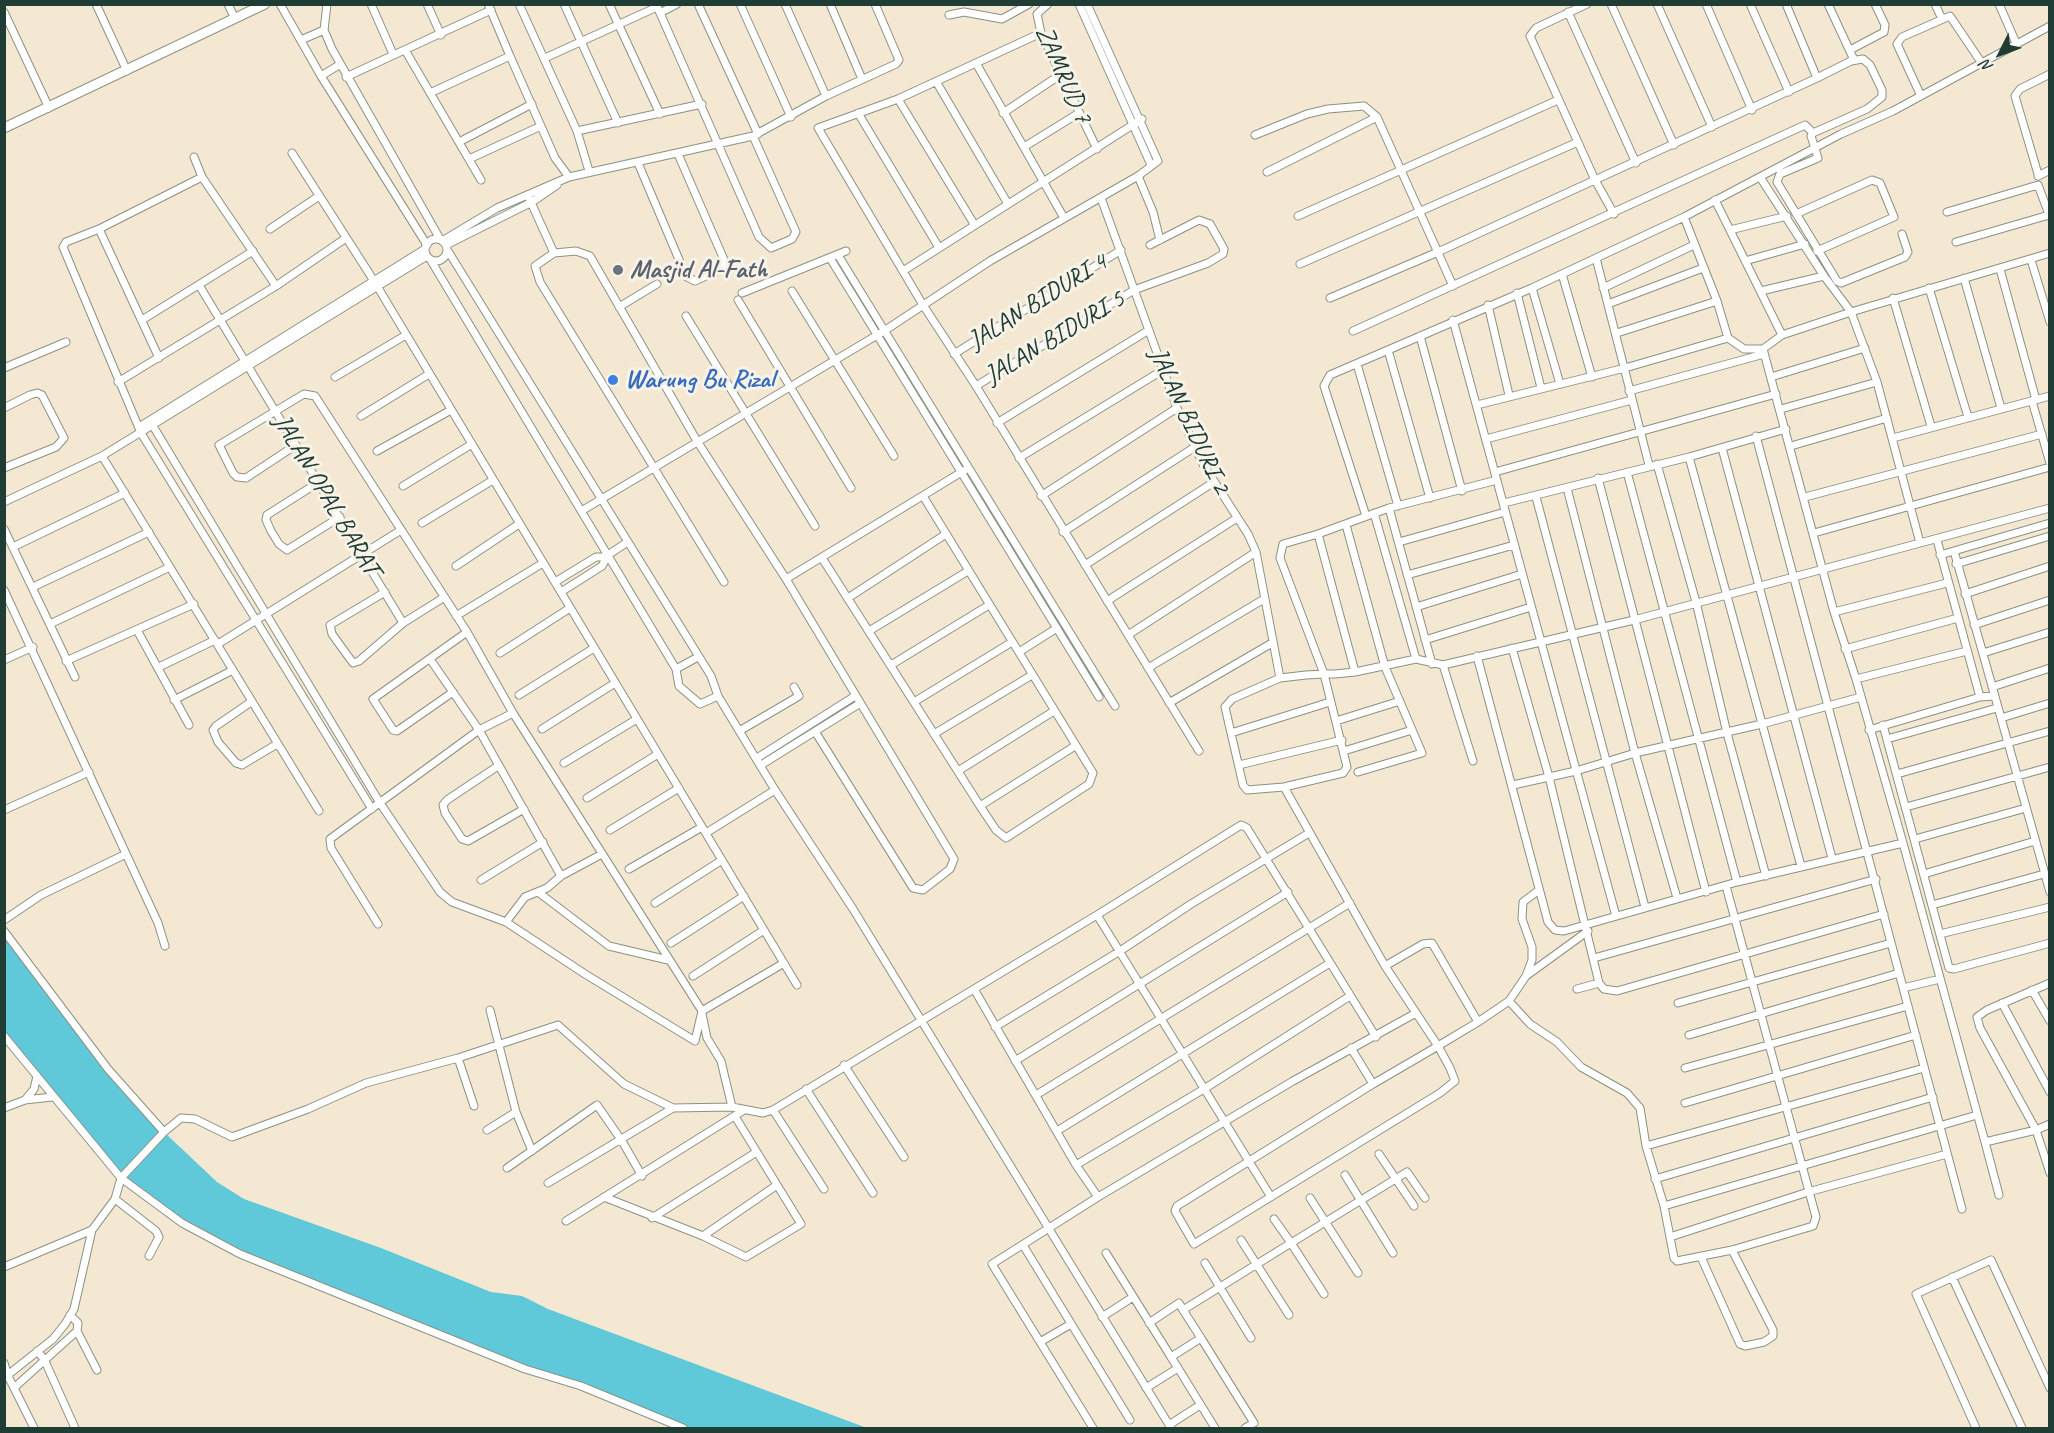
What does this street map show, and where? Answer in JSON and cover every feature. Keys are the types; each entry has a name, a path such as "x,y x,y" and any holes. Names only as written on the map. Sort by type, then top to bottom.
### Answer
{"street":[{"path":"96,4 127,71"},
{"path":"228,4 235,19"},
{"path":"4,128 265,4"},
{"path":"280,4 321,76 583,510 607,556 676,669 679,686 700,704 718,696"},
{"path":"327,4 324,30 339,65 444,244 600,500 711,676 718,696 741,730 775,790 853,909 1170,1427 1200,1405"},
{"path":"371,4 393,54"},
{"path":"427,4 441,35"},
{"path":"519,4 577,130 589,171"},
{"path":"564,4 618,123"},
{"path":"609,4 660,114"},
{"path":"545,58 658,8 677,4"},
{"path":"658,8 759,237 771,248 779,246 792,238 796,232 698,4"},
{"path":"740,4 791,117"},
{"path":"785,4 826,96"},
{"path":"830,4 862,79"},
{"path":"427,252 439,261 444,244 477,219 568,177 756,135 826,96 896,64 899,60 875,4"},
{"path":"949,15 964,12 1002,20 1029,4"},
{"path":"1079,4 1151,165"},
{"path":"583,510 790,384 880,333 1064,218 1138,176 1158,161 1142,119 1087,4"},
{"path":"1587,4 1536,28 1530,36 1595,180 1614,214"},
{"path":"1611,4 1674,145"},
{"path":"1658,4 1712,127"},
{"path":"1706,4 1752,110"},
{"path":"1750,4 1789,92"},
{"path":"1786,4 1817,78"},
{"path":"1828,4 1854,60"},
{"path":"1850,50 1884,32 1885,26 1875,4"},
{"path":"1935,4 1942,19"},
{"path":"1999,4 2016,43"},
{"name":"ZAMRUD 7","path":"1043,5 1036,18 1041,33 1097,149"},
{"path":"346,77 393,54 441,35 490,7 555,158 568,177"},
{"path":"4,12 49,108"},
{"path":"1568,12 1636,163"},
{"path":"1921,96 1897,41 1950,16 1954,18 1981,62"},
{"path":"1366,516 1324,386 1330,375 1453,320 1532,288 1684,217 1815,148 1921,96 2049,26"},
{"path":"301,40 324,30"},
{"path":"1041,33 898,99 818,128 903,271 1199,751"},
{"path":"405,50 481,180"},
{"path":"430,93 510,56"},
{"path":"1330,298 1636,163 1854,60 1863,59 1870,65 1882,90 1882,97 1867,109 1813,133"},
{"path":"976,63 1064,218"},
{"path":"321,76 339,65"},
{"path":"1956,242 2049,212 2038,184 2038,174 2015,96 2020,89 2049,74"},
{"path":"1003,113 1060,75"},
{"path":"937,82 1008,204"},
{"path":"898,99 974,224"},
{"path":"1298,216 1558,100"},
{"path":"459,142 532,104"},
{"path":"577,130 702,104"},
{"path":"1255,135 1307,114 1328,109 1364,106 1377,117 1422,212 1453,285"},
{"path":"858,113 938,246"},
{"path":"1024,147 1079,113"},
{"path":"1266,172 1377,117"},
{"path":"903,271 938,246 1044,183 1142,119"},
{"path":"1353,331 1805,125 1813,133"},
{"path":"469,159 541,126"},
{"path":"1813,133 1811,136 1818,158 1780,174 1777,178 1834,278 1841,283 1908,255 1902,234"},
{"path":"1300,264 1578,142"},
{"path":"292,153 376,285 797,985"},
{"path":"638,163 682,269 687,277 695,281 722,268 725,262 678,154"},
{"path":"194,157 202,177 276,286"},
{"path":"2038,174 2049,171"},
{"path":"1138,176 1153,212 1160,240 1150,245"},
{"path":"202,177 99,229 66,242 63,247 140,430 372,809"},
{"path":"4,502 102,456 151,423 427,252 430,241 444,244 532,202 568,177"},
{"path":"1760,177 1805,243 1824,276 1851,312 1877,382 1920,543"},
{"path":"1796,214 1872,180 1880,183 1894,217 1818,251"},
{"path":"1947,212 2038,184"},
{"path":"527,194 554,253"},
{"path":"270,229 319,196"},
{"name":"JALAN BIDURI 2","path":"1101,198 1177,408 1214,482 1256,552 1280,678"},
{"path":"1715,200 1782,335"},
{"path":"1730,230 1787,216"},
{"path":"1684,217 1717,301 1728,338 1744,349 1764,352"},
{"name":"JALAN BIDURI 5","path":"976,386 1134,290 1208,263 1223,254 1224,249 1210,224 1204,221 1195,222 1160,240"},
{"path":"99,229 159,358"},
{"path":"118,382 276,286 346,238"},
{"path":"1745,261 1805,243"},
{"path":"1603,288 1694,245"},
{"name":"JALAN BIDURI 4","path":"954,354 1121,250"},
{"path":"142,320 253,251"},
{"path":"724,582 536,276 535,266 554,253 576,251 590,256 697,441 786,579 954,859 950,869 922,890 913,888 816,733"},
{"path":"846,251 740,296 850,488"},
{"path":"1629,391 1764,352 1782,335 1893,298 2049,253"},
{"path":"838,255 880,333 964,470 1115,706"},
{"path":"830,258 875,323"},
{"path":"1596,258 1617,333 1639,433 1653,465 1696,602 1727,733 1766,876"},
{"path":"2031,260 2049,322"},
{"path":"1608,303 1703,268"},
{"path":"1814,533 2049,465 2000,269"},
{"path":"1562,274 1592,377"},
{"path":"1761,291 1824,276"},
{"path":"1964,278 2001,408"},
{"path":"619,307 657,284"},
{"name":"JALAN OPAL BARAT","path":"199,285 403,623"},
{"path":"1532,288 1560,384"},
{"path":"1929,288 1968,417"},
{"path":"792,291 894,456"},
{"path":"1517,293 1541,388"},
{"path":"1893,298 1931,426"},
{"path":"1617,333 1717,301"},
{"path":"1488,305 1509,395"},
{"path":"686,316 815,526"},
{"path":"1453,320 1616,916"},
{"path":"997,423 1149,330"},
{"path":"334,377 406,335"},
{"path":"1420,336 1462,491"},
{"path":"1477,405 1509,395 1592,377 1728,338"},
{"path":"4,368 66,342"},
{"path":"1771,377 1865,348"},
{"path":"1388,350 1430,498"},
{"path":"1764,352 1834,612 1856,679 1903,843 1999,1195"},
{"path":"1357,364 1398,506"},
{"path":"1019,458 1163,370"},
{"path":"361,416 429,374"},
{"path":"1781,409 1877,382"},
{"path":"4,408 30,395 37,393 42,395 64,438 56,447 4,468"},
{"path":"296,445 246,478 233,473 219,445 304,394 315,396 467,632 513,713 702,1011 707,1038 721,1061 732,1107"},
{"path":"1776,394 1496,476 1462,491 1389,508 1346,525 1286,542 1280,548 1280,558 1324,674 1347,767 1343,773 1284,787 1247,790 1225,706 1227,702 1280,678 1324,674 1355,672 1416,659 1443,665 1634,620 1793,576 1968,532 2049,508"},
{"path":"1893,438 2049,396"},
{"path":"1486,439 1632,400"},
{"path":"1041,496 1177,408"},
{"path":"377,451 451,410"},
{"path":"1791,446 1887,418"},
{"path":"151,423 380,803 440,892 452,902 506,922 585,974 695,1041 702,1011 784,963"},
{"path":"1504,503 1536,497 1598,478 1689,457 1786,429"},
{"path":"1804,497 2042,434"},
{"path":"1756,436 1876,879 1891,944 1962,1209"},
{"path":"403,486 472,444"},
{"path":"1063,532 1195,447"},
{"path":"1722,448 1832,858"},
{"path":"102,456 319,811"},
{"path":"1689,457 1801,866"},
{"path":"786,579 964,470"},
{"path":"1627,472 1737,882"},
{"path":"1598,478 1706,892"},
{"path":"422,523 493,480"},
{"path":"319,482 266,517 279,544 288,550 340,518"},
{"path":"1085,565 1214,482"},
{"path":"1567,488 1635,753 1677,898"},
{"path":"13,547 125,493"},
{"path":"822,558 980,806 996,830 1006,838 1089,783 1093,773 923,496"},
{"path":"1536,497 1645,907"},
{"path":"1389,508 1432,664"},
{"path":"1399,542 1505,512"},
{"path":"1374,513 1416,659"},
{"path":"1107,601 1237,518"},
{"path":"1940,555 2049,523"},
{"path":"456,566 519,524"},
{"path":"1346,525 1385,667 1422,753 1358,772"},
{"path":"4,529 75,677"},
{"path":"159,667 216,642 258,620 401,530"},
{"path":"33,587 149,532"},
{"path":"1968,532 1972,545"},
{"path":"848,598 946,534"},
{"path":"1318,534 1355,672"},
{"path":"1382,538 1396,534"},
{"path":"1956,564 2049,536"},
{"path":"1937,540 1980,698"},
{"path":"555,582 596,557 607,556 627,543"},
{"path":"1407,575 1514,544"},
{"path":"1954,551 2049,892"},
{"path":"1128,635 1256,552"},
{"path":"561,592 602,566 607,556"},
{"path":"1021,562 1057,628 1099,697"},
{"path":"456,616 543,563"},
{"path":"1965,594 2049,566"},
{"path":"50,624 170,567"},
{"path":"869,631 968,571"},
{"path":"1416,607 1522,574"},
{"path":"1834,612 1947,583"},
{"path":"4,590 33,648 158,924 165,946"},
{"path":"384,592 333,622 330,628 353,663 359,661 403,623 443,598"},
{"path":"1148,668 1264,599"},
{"path":"1974,625 2049,600"},
{"path":"66,661 194,604"},
{"path":"891,665 989,605"},
{"path":"1425,640 1531,607"},
{"path":"500,653 570,608"},
{"path":"1845,649 1958,618"},
{"path":"1019,652 1057,628"},
{"path":"137,630 189,725"},
{"path":"453,692 397,732 393,730 375,703 376,695 467,632"},
{"path":"1983,653 2049,632"},
{"path":"914,702 1012,642"},
{"path":"1169,703 1272,643"},
{"path":"4,660 33,648"},
{"path":"519,695 594,648"},
{"path":"1512,648 1549,777 1599,983 1604,989 1617,991 1884,914"},
{"path":"1856,679 1967,651"},
{"path":"1075,657 1082,653"},
{"path":"1477,656 1539,890 1551,927 1560,931 1587,928"},
{"path":"676,669 698,657"},
{"path":"430,659 479,730 561,876"},
{"path":"1443,665 1473,761"},
{"path":"1992,687 2049,668"},
{"path":"174,700 232,670"},
{"path":"934,734 1032,675"},
{"path":"542,729 615,683"},
{"path":"741,730 799,696 794,687"},
{"path":"759,762 855,696"},
{"path":"1869,730 1994,696"},
{"path":"1513,785 1576,771 1635,753 1727,733 1861,697"},
{"path":"1336,721 1400,701"},
{"path":"251,702 216,726 213,730 218,742 236,763 242,765 277,744"},
{"path":"1231,733 1330,702"},
{"path":"2001,718 2049,703"},
{"path":"759,762 816,733 859,704"},
{"path":"1887,739 1997,708"},
{"path":"958,771 1054,711"},
{"path":"378,924 329,843 330,839 479,730 513,713"},
{"path":"564,763 637,719"},
{"path":"1883,725 1951,969 2049,943"},
{"path":"1344,751 1412,730"},
{"path":"1897,774 2049,731"},
{"path":"1239,765 1342,740"},
{"path":"980,806 1075,746"},
{"path":"587,798 658,754"},
{"path":"498,766 447,800 443,805 445,813 462,839 468,841 524,809"},
{"path":"1906,807 2017,778 2049,767"},
{"path":"4,810 89,772"},
{"path":"1284,787 1386,966 1438,1046 1455,1081 1440,1093 1194,1244 1175,1208 1373,1084 1438,1046 1478,1022 1509,1001 1526,976 1587,928 1616,916 1677,898 1868,849 1903,843"},
{"path":"610,830 679,788"},
{"path":"629,869 775,790"},
{"path":"1915,839 2026,808"},
{"path":"97,1370 74,1321 74,1309 92,1230 115,1199 122,1176 158,1138 181,1118 195,1119 232,1137 308,1109 366,1083 458,1058 558,1025 624,1084 673,1108 732,1107 763,1113 773,1110 844,1065 921,1022 1241,825 1247,828 1288,892 1376,1037"},
{"path":"995,1028 1309,833"},
{"path":"1924,874 2035,841"},
{"path":"481,880 543,842"},
{"path":"4,920 41,895 126,854"},
{"path":"506,922 525,897 538,892 561,876 602,854"},
{"path":"655,903 722,860"},
{"path":"1932,905 2044,874"},
{"path":"1594,958 1876,879"},
{"path":"1509,1001 1530,1024 1557,1042 1581,1067 1604,1078 1635,1101 1644,1121 1646,1146 1664,1206 1674,1258 1677,1261 1732,1250 1813,1226 1816,1217 1726,886"},
{"path":"1526,976 1532,947 1521,911 1523,902 1539,890"},
{"path":"538,892 609,946 668,960"},
{"path":"1015,1060 1288,892"},
{"path":"671,943 744,896"},
{"path":"1036,1095 1350,903"},
{"path":"1940,934 2049,907"},
{"path":"1097,915 1270,1197"},
{"path":"693,976 764,930"},
{"path":"4,931 108,1069 165,1132"},
{"path":"1386,966 1424,944 1432,943 1478,1022"},
{"path":"1678,1003 1891,944"},
{"path":"1057,1131 1184,1055 1330,963"},
{"path":"1689,1035 1899,973"},
{"path":"1903,988 1940,979"},
{"path":"1577,989 1599,983"},
{"path":"2049,983 2002,1003 1977,1017 1980,1028 2036,1130 2048,1161 2049,1173"},
{"path":"974,989 1076,1165 1098,1197"},
{"path":"2032,990 2049,1021"},
{"path":"1076,1165 1204,1089 1350,996"},
{"path":"2002,1003 2049,1092"},
{"path":"1685,1068 1908,1006"},
{"path":"490,1010 516,1112 532,1151"},
{"path":"1093,1428 992,1264 1098,1197 1351,1048 1376,1037 1416,1013"},
{"path":"1685,1103 1916,1035"},
{"path":"4,1036 52,1097 122,1176 182,1223 240,1254 525,1369 581,1386 683,1428"},
{"path":"1351,1048 1373,1084"},
{"path":"458,1058 474,1106"},
{"path":"844,1065 904,1157"},
{"path":"1646,1146 1924,1068"},
{"path":"25,1100 34,1089 37,1076"},
{"path":"806,1089 873,1193"},
{"path":"4,1108 25,1100 52,1097"},
{"path":"1655,1179 1933,1097"},
{"path":"507,1168 597,1105 622,1141 642,1176"},
{"path":"548,1183 622,1141 673,1108"},
{"path":"566,1221 736,1118 744,1110"},
{"path":"773,1110 824,1189"},
{"path":"487,1130 516,1112"},
{"path":"1664,1206 1977,1115"},
{"path":"604,1197 652,1218 703,1236 746,1257 801,1224 736,1118"},
{"path":"1985,1142 2036,1130 2049,1124"},
{"path":"652,1218 755,1152"},
{"path":"1379,1154 1414,1206"},
{"path":"1670,1237 1808,1192 1947,1154"},
{"path":"1183,1310 1407,1172 1425,1198"},
{"path":"1345,1175 1393,1253"},
{"path":"703,1236 777,1185"},
{"path":"1310,1198 1358,1273"},
{"path":"115,1199 156,1231 159,1237 149,1256"},
{"path":"1274,1219 1324,1294"},
{"path":"4,1267 92,1230"},
{"path":"1241,1240 1289,1315"},
{"path":"1023,1245 1130,1420"},
{"path":"1701,1257 1740,1344 1745,1346 1764,1342 1773,1336 1773,1330 1732,1250"},
{"path":"1106,1253 1215,1428"},
{"path":"1976,1428 1916,1294 1991,1260 2049,1388"},
{"path":"1206,1263 1251,1338"},
{"path":"1952,1277 2022,1428"},
{"path":"1102,1317 1133,1298"},
{"path":"1149,1323 1179,1303 1254,1423 1245,1428"},
{"path":"10,1381 41,1355 57,1335 74,1321"},
{"path":"10,1381 41,1355 74,1321"},
{"path":"1040,1342 1071,1324"},
{"path":"1171,1357 1201,1338"},
{"path":"41,1355 75,1428"},
{"path":"4,1363 10,1381 34,1428"},
{"path":"1146,1388 1178,1368"}],"water":[{"path":"4,931 84,1037 164,1132 217,1182 244,1199 381,1248 491,1292 522,1296 548,1309 867,1428 683,1428 581,1386 525,1369 240,1254 182,1223 121,1178 5,1036"}],"place":[{"name":"Masjid Al-Fath","path":"618,270"},
{"name":"Warung Bu Rizal","path":"613,380"}]}
